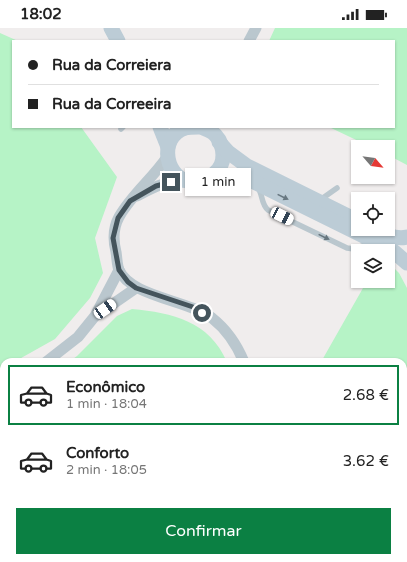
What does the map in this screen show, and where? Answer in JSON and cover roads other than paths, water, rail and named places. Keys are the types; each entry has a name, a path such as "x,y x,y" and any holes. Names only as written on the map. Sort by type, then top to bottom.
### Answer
{"street":[{"path":"111,28 117,40"},
{"path":"250,40 256,28"},
{"path":"160,128 170,167 175,175 189,182"},
{"path":"188,128 180,131 172,138 162,164 130,201 118,218 113,238 119,270 128,282 136,288 193,307 212,318 232,340 242,358"},
{"path":"196,128 211,131 216,135 228,152 247,166 351,218"},
{"path":"207,180 218,170 222,161 222,148 216,135"},
{"path":"130,201 156,186 171,182 201,182 222,176 231,176 252,182 351,225"},
{"path":"375,236 407,263"},
{"path":"391,236 407,237"},
{"path":"51,358 78,337 95,316 119,270"},
{"path":"95,316 136,288"}],"lane":[{"path":"318,202 337,188"}]}
